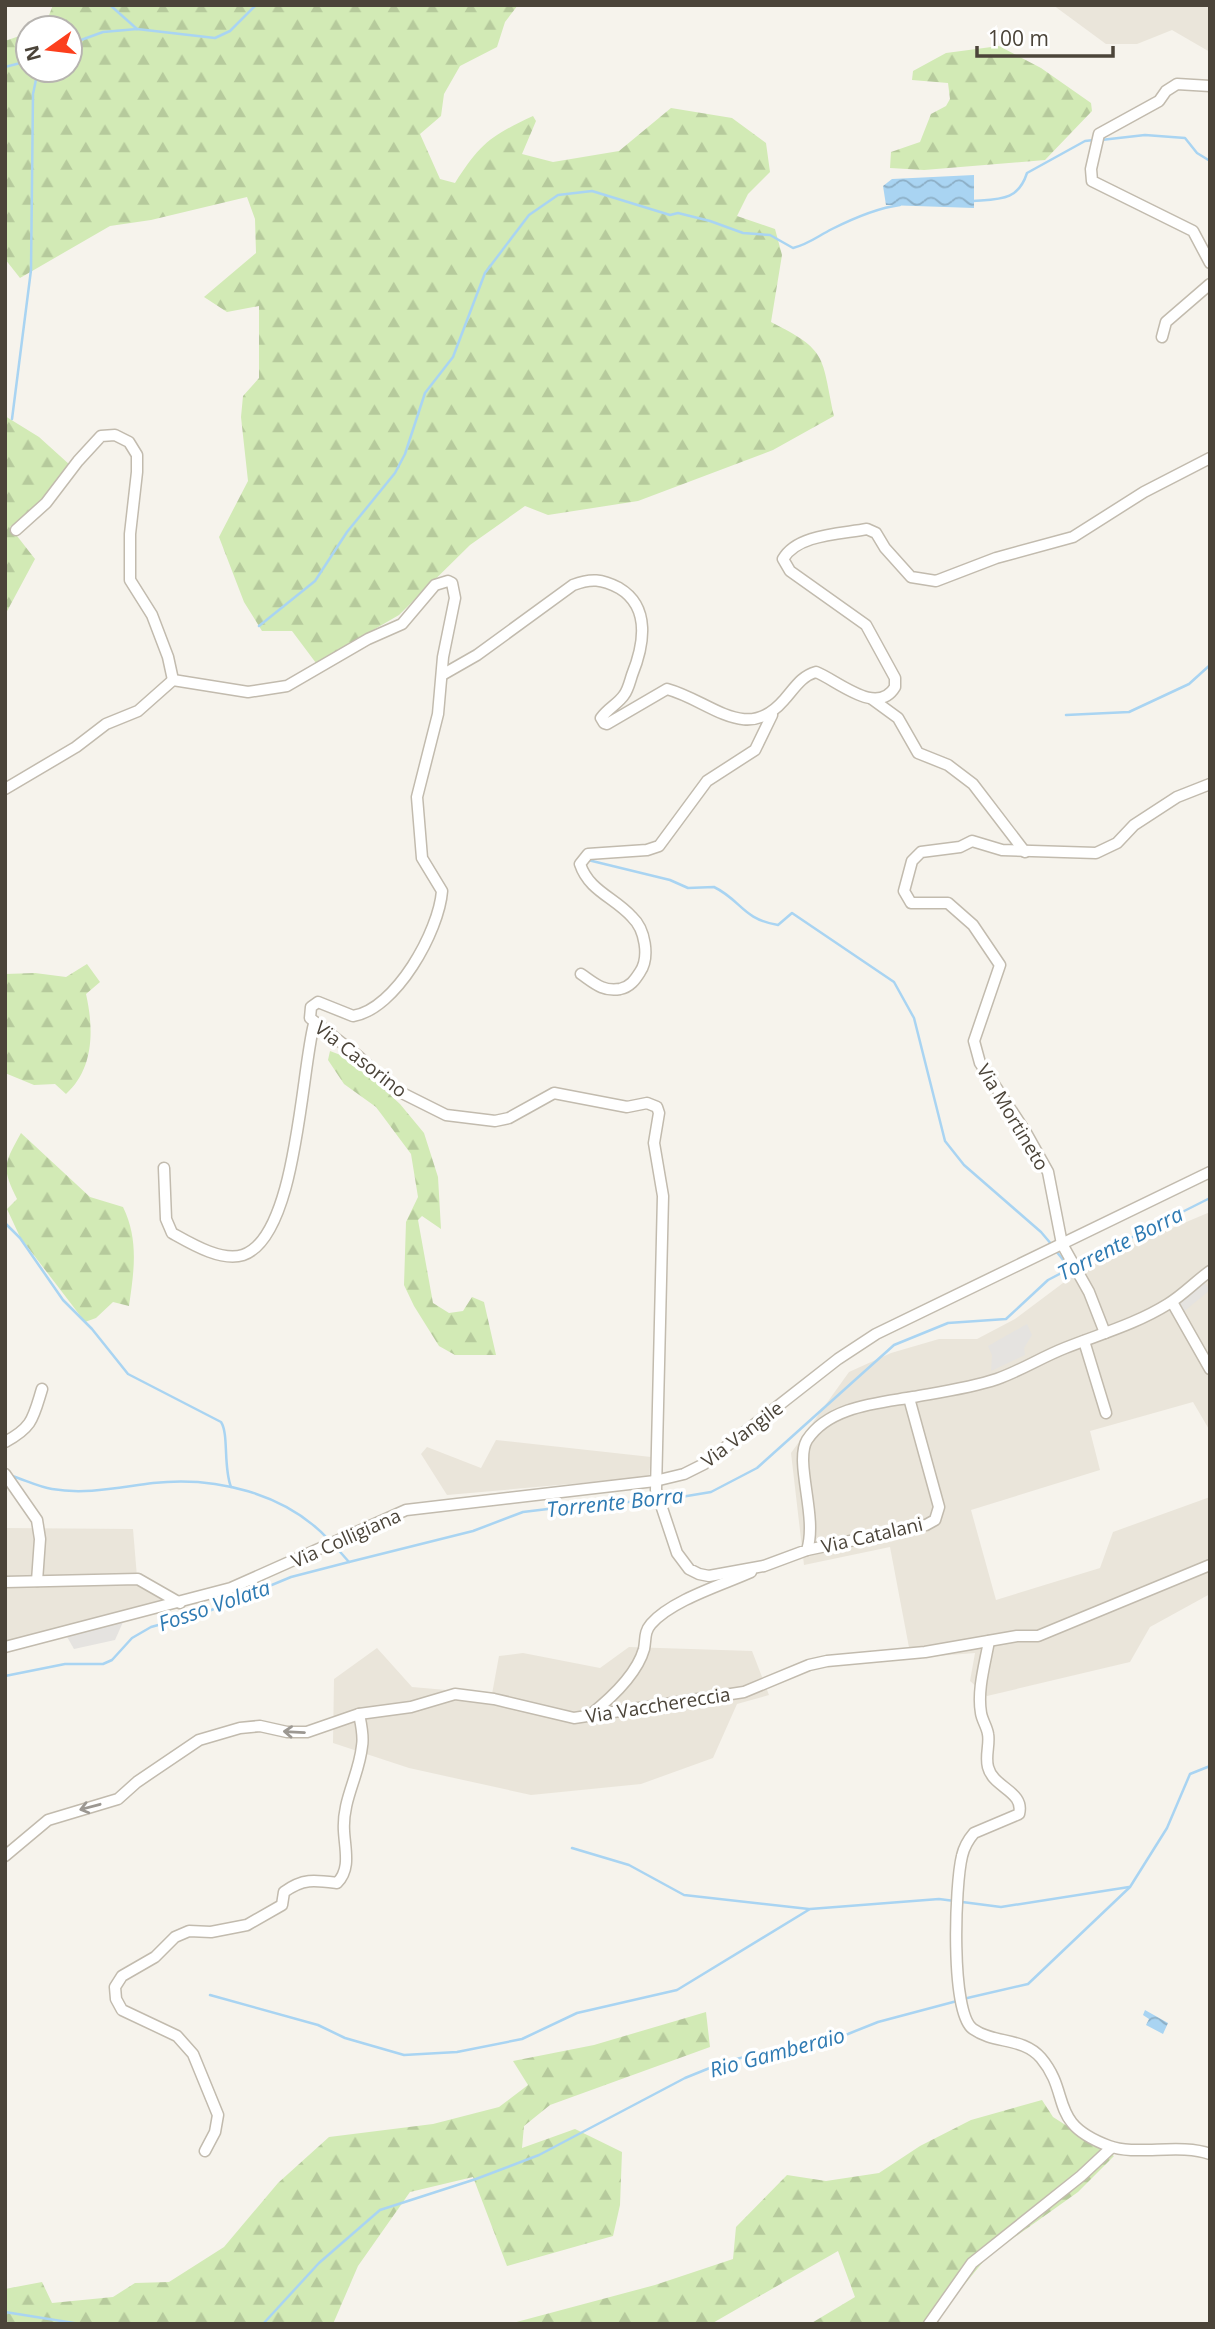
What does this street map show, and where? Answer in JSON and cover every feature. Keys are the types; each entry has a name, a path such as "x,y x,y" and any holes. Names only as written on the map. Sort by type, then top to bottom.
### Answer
{"street":[{"path":"1210,86 1177,84 1166,91 1159,101 1099,134 1091,169 1092,181 1193,231 1210,263"},
{"path":"1162,337 1167,322 1210,284"},
{"path":"5,789 76,747 106,723 138,711 173,680 168,657 152,615 130,580 130,534 137,455 129,442 116,435 101,436 46,503 16,530"},
{"path":"872,699 891,694 895,687 889,667 866,625 790,571 783,559 789,549 801,542 867,529 876,533 885,548 911,577 936,581 996,558 1073,537 1144,492 1210,458"},
{"path":"442,675 477,655 573,585 588,579 607,582 630,595 642,624 643,642 637,663 624,695 601,718 604,723 607,724 667,689 740,719 762,719 774,711"},
{"name":"Via Casorino","path":"173,680 248,692 287,686 368,639 402,624 435,585 447,581 455,589 438,714 417,797 422,858 442,891 433,930 385,1001 353,1016 318,1002 309,1012 314,1024 357,1055 392,1088 446,1115 495,1121 509,1118 554,1093 627,1107 648,1102 657,1107 659,1113 654,1143 663,1196 655,1486"},
{"path":"581,974 602,989 621,989 633,982 643,967 645,951 644,937 634,917 584,877 580,864 583,857 588,854 647,850 659,846 672,832 707,781 755,750 774,711 803,677 817,672 849,691 872,699 898,718 918,752 948,765 973,784 1025,852"},
{"name":"Via Mortineto","path":"1105,1333 1062,1244 1048,1172 1026,1131 980,1063 974,1041 1000,965 973,925 948,904 911,903 904,891 912,861 922,852 960,847 972,841 1002,850 1096,853 1107,849 1134,825 1166,804 1210,784"},
{"path":"164,1168 166,1219 172,1233 227,1256 242,1255 257,1246 271,1226 286,1184 298,1133 314,1024"},
{"name":"Via Vangile","path":"655,1486 704,1464 838,1359 876,1334 1210,1172"},
{"path":"590,1715 608,1700 627,1677 643,1650 646,1632 661,1615 675,1605 807,1550 810,1540 810,1508 802,1459 809,1437 849,1410 871,1403 984,1383 1144,1318 1172,1302 1210,1271"},
{"path":"1172,1302 1210,1369"},
{"path":"1084,1341 1106,1413"},
{"path":"5,1442 24,1432 32,1421 41,1389"},
{"name":"Via Catalani","path":"807,1550 926,1525 935,1520 939,1507 909,1398"},
{"path":"5,1474 37,1520 40,1539 37,1581"},
{"path":"655,1486 677,1553 689,1569 709,1576 764,1566"},
{"name":"Via Colligiana","path":"5,1647 240,1585 398,1512 419,1507 655,1486"},
{"name":"Via Vacchereccia","path":"5,1856 48,1820 118,1800 170,1758 209,1736 255,1726 287,1732 307,1732 359,1714 411,1707 455,1694 494,1699 564,1717 744,1692 809,1665 827,1661 925,1652 1047,1633 1210,1565"},
{"path":"5,1582 138,1578 180,1603"},
{"path":"989,1641 980,1690 981,1713 988,1735 987,1766 993,1779 1019,1799 1021,1805 1019,1814 1009,1820 974,1833 961,1859 958,1889 961,2007 973,2029 1032,2049 1052,2076 1067,2120 1111,2148 1210,2154"},
{"path":"205,2151 215,2132 218,2115 193,2054 177,2036 122,2010 116,1999 115,1987 122,1976 155,1957 175,1937 189,1931 211,1932 247,1925 282,1905 285,1892 293,1886 315,1878 337,1883 343,1876 347,1861 344,1830 346,1798 362,1746 359,1714"},
{"path":"929,2324 972,2263 1082,2176 1111,2148"}],"shaded area":[{"path":"1053,5 1210,5 1210,52 1172,30 1137,44 1106,44"},
{"path":"1210,1212 1210,1431 1193,1402 1090,1431 1100,1470 971,1510 996,1600 1100,1568 1113,1532 1210,1497 1210,1594 1150,1627 1130,1662 987,1696 970,1681 975,1653 911,1658 890,1547 804,1565 791,1453 849,1372 891,1353 939,1339 977,1339 1015,1319 1067,1280 1106,1256"},
{"path":"1205,1283 1210,1290 1182,1313 1176,1306"},
{"path":"1027,1324 1032,1335 1024,1348 1025,1355 991,1371 992,1355 988,1346"},
{"path":"496,1440 651,1457 649,1477 447,1495 421,1454 427,1447 481,1468"},
{"path":"5,1528 133,1529 137,1577 168,1598 5,1643"},
{"path":"123,1622 115,1640 74,1649 66,1635"},
{"path":"629,1647 752,1651 769,1695 737,1704 713,1758 641,1784 531,1795 409,1768 333,1743 334,1679 377,1648 412,1687 492,1694 499,1656 523,1653 600,1668"}],"green space":[{"path":"53,5 518,5 505,22 497,47 460,66 444,94 441,116 420,134 440,179 455,183 487,142 533,116 536,121 522,154 553,162 619,151 671,108 732,118 766,143 770,172 748,194 737,216 775,229 782,255 771,322 813,348 823,367 834,416 773,450 638,501 548,515 525,506 470,545 399,615 316,663 292,631 262,631 244,602 219,537 248,481 241,417 243,396 259,378 259,306 227,312 204,297 256,253 255,219 247,197 151,220 110,226 20,278 5,259 5,41 14,38 14,84 84,84 84,14 49,14"},
{"path":"999,46 1041,68 1091,103 1092,111 1045,160 924,170 890,168 891,152 920,142 931,114 946,106 950,99 948,83 912,80 913,71 946,53"},
{"path":"5,416 39,437 70,465 42,502 10,527 35,559 5,615"},
{"path":"87,964 100,982 86,994 90,1048 82,1073 75,1084 66,1094 55,1084 34,1085 5,1073 5,974 35,973 66,977"},
{"path":"330,1051 351,1059 400,1104 424,1133 438,1177 441,1229 422,1216 418,1220 433,1303 449,1313 463,1311 472,1297 484,1302 496,1355 455,1355 439,1346 414,1306 404,1285 406,1222 418,1197 411,1154 376,1107 344,1084 328,1060"},
{"path":"21,1133 90,1197 123,1207 133,1244 134,1268 129,1306 113,1302 96,1318 85,1322 20,1237 7,1209 17,1199 8,1180 7,1166"},
{"path":"706,2012 710,2047 550,2105 524,2126 522,2148 575,2129 622,2152 620,2205 613,2236 507,2266 473,2177 410,2192 358,2266 333,2324 5,2324 5,2289 42,2282 52,2303 113,2297 135,2283 169,2282 224,2247 278,2183 329,2137 433,2124 499,2107 528,2085 513,2061 594,2045"},
{"path":"1042,2100 1053,2117 1114,2156 1078,2192 987,2257 932,2324 810,2324 855,2297 838,2251 711,2324 509,2324 655,2285 733,2259 736,2227 787,2175 826,2181 879,2173 920,2146 971,2120"}],"water":[{"path":"974,175 974,208 886,205 883,186 892,179"},
{"path":"1145,2010 1168,2023 1163,2034 1146,2025 1149,2019 1143,2015"}],"waterway":[{"path":"110,5 137,29"},
{"path":"84,39 103,32 137,29 215,38 230,31 256,5"},
{"path":"5,67 14,65"},
{"path":"12,419 31,270 35,84"},
{"path":"1101,140 1145,135 1185,138 1197,153 1210,161"},
{"path":"973,201 1000,199 1013,194 1019,189 1027,173 1085,141 1094,140"},
{"path":"259,626 315,581 347,532 395,473 405,454 425,393 453,357 485,273 529,215 558,195 592,191 670,215 678,213 743,233 770,235 793,248 856,218 900,205"},
{"path":"1066,715 1129,712 1189,684 1210,665"},
{"path":"588,860 670,880 688,888 714,887 749,914 766,922 778,925 792,913 894,982 914,1018 945,1141 964,1165 1041,1232 1052,1245"},
{"name":"Torrente Borra","path":"1077,1265 1210,1198"},
{"path":"5,1223 20,1238 63,1300 92,1329 128,1374 221,1422 225,1434 231,1487"},
{"path":"1056,1251 1069,1267"},
{"name":"Torrente Borra","path":"334,1545 349,1562 473,1531 523,1512 614,1501 645,1503 711,1492 757,1468 894,1345 948,1323 1006,1319 1048,1280 1071,1268"},
{"name":"Torrente Borra","path":"12,1476 42,1487 65,1491 177,1482 225,1486 271,1499 312,1524 329,1540"},
{"name":"Fosso Volata","path":"5,1676 65,1664 103,1664 112,1660 132,1638 151,1627 209,1611 291,1577 349,1562"},
{"name":"Rio Gamberaio","path":"963,1999 1028,1984 1130,1887 1167,1828 1190,1774 1210,1766"},
{"path":"572,1848 629,1865 684,1895 809,1909"},
{"path":"210,1995 318,2025 345,2038 404,2055 457,2052 522,2039 577,2013 677,1990 810,1909 939,1899 1001,1907 1129,1887"},
{"name":"Rio Gamberaio","path":"263,2324 319,2263 380,2210 539,2155 685,2078 727,2061 848,2034 878,2022 957,2001"},
{"path":"5,2312 80,2324"},
{"path":"119,2324 135,2324"}]}
